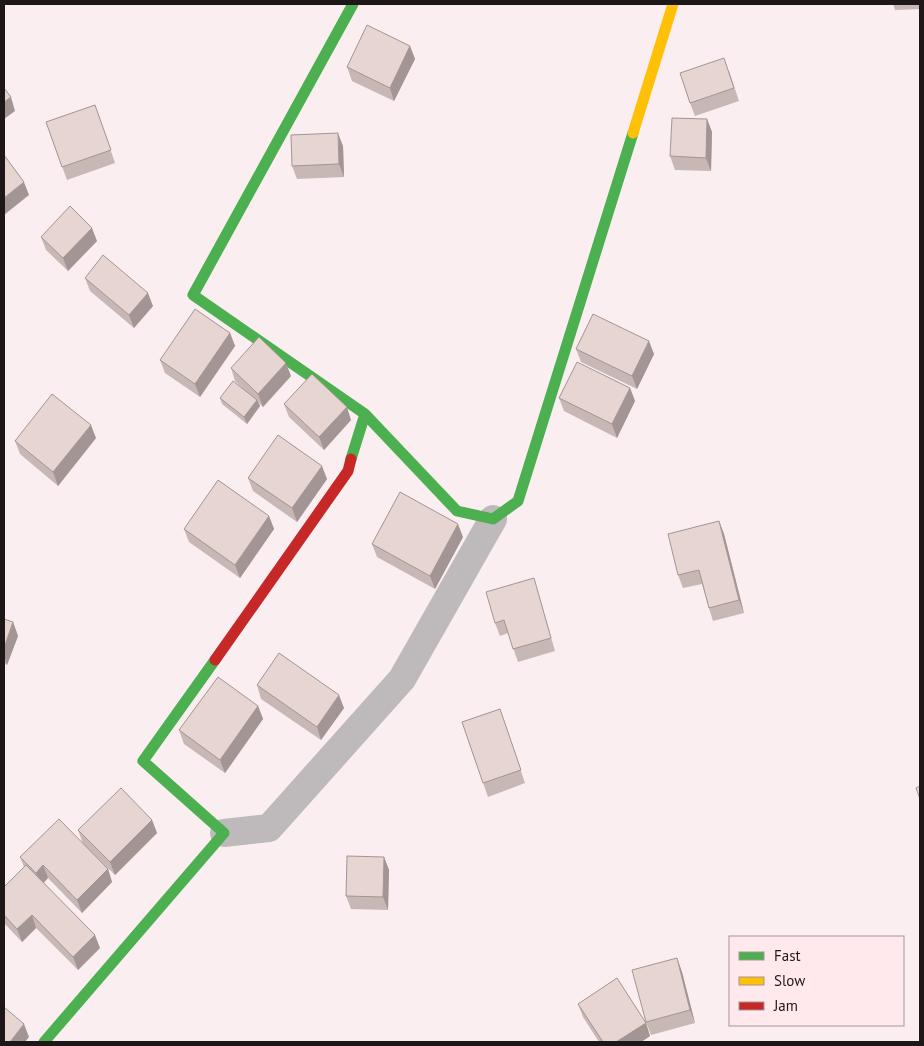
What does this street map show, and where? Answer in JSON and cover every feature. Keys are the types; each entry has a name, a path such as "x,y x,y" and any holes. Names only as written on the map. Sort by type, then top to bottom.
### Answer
{"street":[{"path":"353,4 193,295 365,414 457,511 493,519"},
{"path":"44,1042 224,833 269,828 402,679 493,519 518,501 673,4"},
{"path":"224,833 143,761 348,471 365,414"}],"building":[{"path":"367,25 410,46 390,88 347,67"},
{"path":"724,58 734,88 690,103 680,73"},
{"path":"4,88 11,97 4,102"},
{"path":"95,105 111,150 62,167 46,122"},
{"path":"672,118 707,119 706,158 670,156"},
{"path":"338,133 339,164 292,166 291,135"},
{"path":"4,155 24,182 4,198"},
{"path":"70,206 92,228 63,258 41,237"},
{"path":"103,255 148,293 129,315 85,278"},
{"path":"195,309 230,333 195,384 160,360"},
{"path":"593,314 649,341 632,376 576,349"},
{"path":"259,337 286,363 258,394 231,368"},
{"path":"577,362 630,388 612,424 559,398"},
{"path":"312,374 347,407 319,437 284,404"},
{"path":"233,381 257,400 244,417 220,398"},
{"path":"52,394 91,425 53,472 15,441"},
{"path":"278,435 322,466 292,508 248,478"},
{"path":"218,480 269,516 235,565 184,529"},
{"path":"400,492 458,524 430,576 372,544"},
{"path":"719,521 739,600 709,608 699,570 678,575 668,534"},
{"path":"534,578 551,638 513,649 504,620 495,623 486,592"},
{"path":"4,619 13,622 4,648"},
{"path":"279,653 339,695 317,727 257,685"},
{"path":"218,677 258,706 220,760 179,730"},
{"path":"500,709 521,770 483,783 462,722"},
{"path":"920,786 920,799 916,788"},
{"path":"121,788 152,820 110,862 78,830"},
{"path":"59,819 108,869 77,900 43,865 36,873 20,857"},
{"path":"347,856 384,857 383,897 346,896"},
{"path":"26,865 95,935 73,957 32,915 17,929 4,915 4,887"},
{"path":"677,958 690,1010 646,1022 632,970"},
{"path":"617,978 646,1023 616,1042 603,1042 578,1004"},
{"path":"4,1007 24,1024 10,1042 4,1042"}],"traffic: fast":[{"path":"351,459 365,414 193,295 353,4"},
{"path":"365,414 457,511 493,519 518,501 633,133"},
{"path":"44,1042 224,833 143,761 215,660"}],"traffic: slow":[{"path":"633,133 673,4"}],"traffic: jam":[{"path":"215,660 348,471 351,459"}]}
